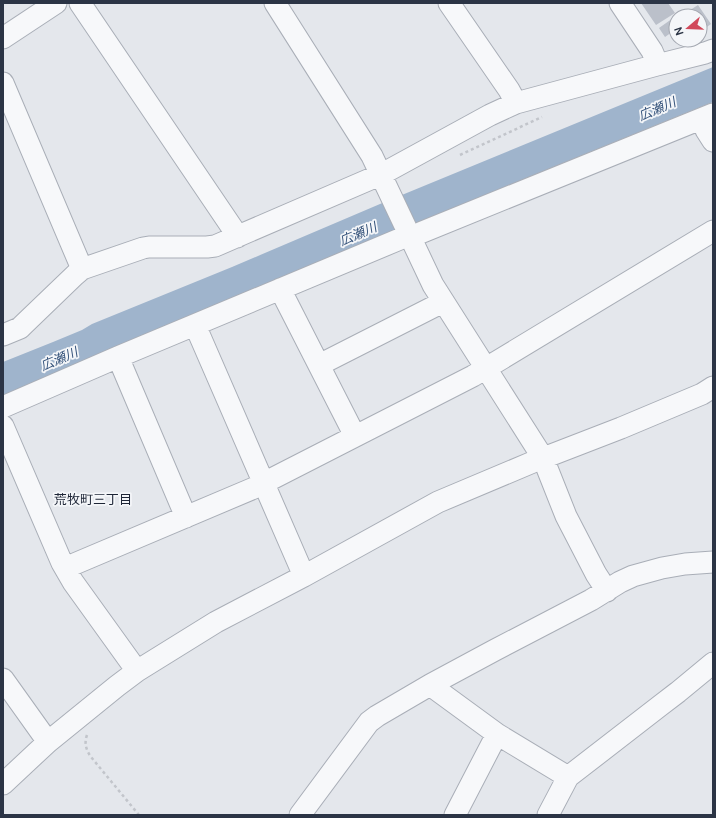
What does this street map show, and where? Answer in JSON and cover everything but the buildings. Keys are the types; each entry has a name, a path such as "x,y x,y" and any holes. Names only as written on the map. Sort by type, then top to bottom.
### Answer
{"street":[{"path":"3,38 56,3"},
{"path":"80,3 237,237"},
{"path":"275,3 372,156 382,174 433,285 443,302 543,458 566,516 596,574 607,591"},
{"path":"449,3 516,102"},
{"path":"620,3 652,51 657,65"},
{"path":"3,335 20,328 82,269 143,248 207,248 215,246 382,174 516,102 713,50"},
{"path":"3,83 82,269"},
{"path":"3,407 409,234 428,230 707,117 706,130 713,141"},
{"path":"66,570 72,565 263,483 474,376 713,231"},
{"path":"280,289 355,436"},
{"path":"319,366 443,302"},
{"path":"195,325 304,576"},
{"path":"118,357 186,517"},
{"path":"3,784 48,742 117,686 137,671 216,622 304,576 438,502 543,458 621,428 702,394 713,387"},
{"path":"3,426 58,556 66,570 137,671"},
{"path":"300,815 369,722 377,716 430,685 591,600 620,582 633,576 644,572 685,564 713,562"},
{"path":"548,815 568,777 713,663"},
{"path":"3,679 48,742"},
{"path":"430,685 497,734 568,777"},
{"path":"455,815 497,734"}],"path":[{"path":"458,156 543,117"},
{"path":"89,731 86,740 87,751 139,815"}],"water":[{"name":"広瀬川","path":"713,67 713,102 431,217 3,398 3,362 380,204"}],"district":[{"name":"荒牧町三丁目","path":"93,499"}]}
